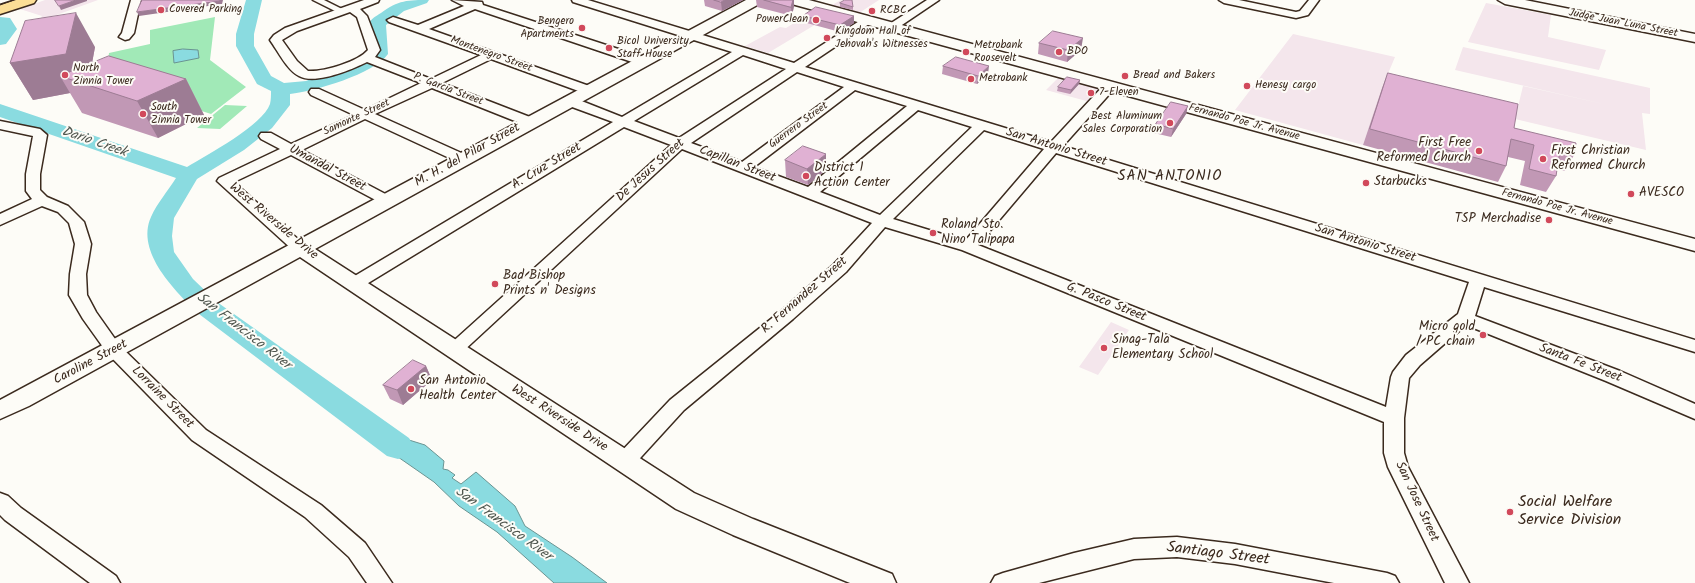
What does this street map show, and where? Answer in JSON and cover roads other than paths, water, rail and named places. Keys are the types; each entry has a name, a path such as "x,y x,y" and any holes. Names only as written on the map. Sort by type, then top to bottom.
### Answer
{"highway":[{"path":"0,10 29,0"}],"main road":[{"name":"Fernando Poe Jr. Avenue","path":"793,0 1695,245"}],"street":[{"path":"125,37 128,33 136,0"},
{"path":"317,0 347,10 362,16 374,50 371,60 333,72 309,76 302,73 276,40 282,34 347,10 374,0"},
{"path":"457,0 642,61"},
{"path":"419,29 486,0"},
{"name":"San Antonio Street","path":"577,0 689,36 796,67 1695,346"},
{"name":"M. H. del Pilar Street","path":"182,314 588,90 756,0"},
{"path":"892,27 934,0"},
{"path":"1224,0 1290,14 1304,13 1314,0"},
{"name":"Judge Juan Luna Street","path":"1505,0 1526,2 1695,38"},
{"name":"Montenegro Street","path":"393,20 588,90"},
{"name":"De Jesus Street","path":"454,350 680,144 868,20"},
{"name":"A. Cruz Street","path":"354,284 741,51"},
{"name":"Samonte Street","path":"224,181 491,55"},
{"name":"P. Garcia Street","path":"371,60 530,122"},
{"name":"Guerrero Street","path":"743,168 854,85"},
{"path":"968,247 1053,148 1110,86"},
{"path":"315,92 463,159"},
{"name":"Capillan Street","path":"569,101 882,221"},
{"path":"809,194 916,105"},
{"path":"0,125 35,132 40,135 32,182 33,191 42,200 0,220"},
{"name":"R. Fernandez Street","path":"624,462 677,405 787,315 840,268 882,221 982,125"},
{"name":"Umandal Street","path":"266,136 388,201"},
{"name":"West Riverside Drive","path":"224,181 301,249 624,462 686,501 743,527 882,583"},
{"name":"Lorraine Street","path":"42,200 63,209 76,222 83,244 78,274 78,295 89,315 114,350 199,436 313,511 324,520 357,550 380,583"},
{"name":"G. Pasco Street","path":"882,221 968,247 1394,418"},
{"name":"San Jose Street","path":"1457,583 1398,467 1394,453 1394,418 1400,377 1413,360 1464,318 1468,312 1478,279"},
{"name":"Caroline Street","path":"0,410 182,314"},
{"name":"Santa Fe Street","path":"1464,318 1613,376 1695,412"},
{"path":"4,513 108,583"},
{"name":"Santiago Street","path":"1003,583 1074,563 1134,549 1177,547 1235,554 1387,583"}],"water":[{"path":"183,49 198,50 199,58 174,63 173,51"},
{"path":"373,424 393,435 425,445 444,461 443,469 448,470 455,475 452,478 461,484 476,472 515,506 525,526 572,557 607,583 554,583 497,532 459,506 434,482 398,457 387,453 361,431"}],"waterway":[{"path":"254,0 245,34 245,46 264,80 281,89"},
{"name":"San Francisco River","path":"281,89 309,86 370,61 379,54 377,23 398,8 421,0"},
{"name":"Dario Creek","path":"0,22 4,22 8,29 0,40"},
{"name":"San Francisco River","path":"189,175 237,146 265,124 280,105 281,89"},
{"name":"Dario Creek","path":"0,110 189,175"},
{"name":"San Francisco River","path":"189,175 162,218 160,236 162,252 184,285 208,308 398,447"}],"tram line":[{"path":"0,5 14,0"}],"place":[{"name":"Covered Parking","path":"161,10"},
{"name":"RCBC","path":"872,11"},
{"name":"PowerClean","path":"816,20"},
{"name":"Bengero Apartments","path":"582,28"},
{"name":"Kingdom Hall of Jehovah's Witnesses","path":"827,38"},
{"name":"Bicol University Staff House","path":"609,48"},
{"name":"Metrobank Roosevelt","path":"966,52"},
{"name":"BDO","path":"1059,52"},
{"name":"North Zinnia Tower","path":"65,75"},
{"name":"Bread and Bakers","path":"1125,76"},
{"name":"Metrobank","path":"971,79"},
{"name":"Henesy cargo","path":"1247,86"},
{"name":"7-Eleven","path":"1091,93"},
{"name":"South Zinnia Tower","path":"143,114"},
{"name":"Best Aluminum Sales Corporation","path":"1170,123"},
{"name":"First Free Reformed Church","path":"1479,151"},
{"name":"First Christian Reformed Church","path":"1543,159"},
{"name":"District 1 Action Center","path":"806,176"},
{"name":"Starbucks","path":"1366,183"},
{"name":"AVESCO","path":"1631,194"},
{"name":"TSP Merchadise","path":"1549,220"},
{"name":"Roland Sto. Nino Talipapa","path":"933,233"},
{"name":"Bad Bishop Prints n' Designs","path":"495,284"},
{"name":"Micro gold / PC chain","path":"1483,335"},
{"name":"Sinag-Tala Elementary School","path":"1104,348"},
{"name":"San Antonio Health Center","path":"411,389"},
{"name":"Social Welfare Service Division","path":"1510,512"}],"district":[{"name":"SAN ANTONIO","path":"1170,177"}]}
